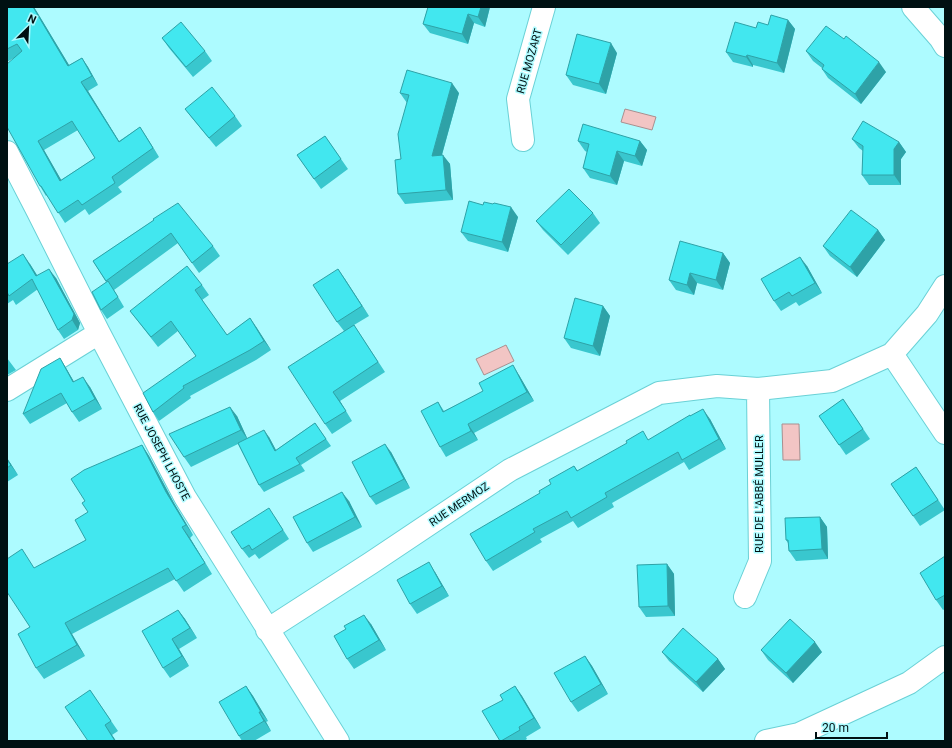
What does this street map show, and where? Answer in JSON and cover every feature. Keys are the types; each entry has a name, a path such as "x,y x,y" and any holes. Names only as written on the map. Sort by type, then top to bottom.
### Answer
{"street":[{"name":"RUE MOZART","path":"523,140 518,99 544,7"},
{"path":"913,7 940,38 945,46"},
{"name":"RUE JOSEPH LHOSTE","path":"7,152 99,333 185,497 338,741"},
{"path":"758,388 832,381 892,354 928,314 945,286"},
{"path":"7,390 99,333"},
{"path":"892,354 945,433"},
{"name":"RUE MERMOZ","path":"267,630 371,563 510,470 659,393 717,386 758,388"},
{"name":"RUE DE L'ABBÉ MULLER","path":"745,597 760,561 758,388"},
{"path":"766,741 799,734 909,683 939,662"}],"shaded area":[{"path":"625,109 656,117 652,130 621,122"},
{"path":"506,345 514,361 484,375 476,359"},
{"path":"782,424 799,424 800,460 783,460"}],"building":[{"path":"7,7 33,7 68,66 82,58 92,76 81,82 119,142 140,127 153,148 112,177 115,183 82,205 78,200 58,213 40,186 7,127 7,64 22,51 17,44 7,49","holes":["72,121 95,158 60,181 38,141"]},
{"path":"428,7 481,7 478,17 468,14 462,34 423,24"},
{"path":"771,15 788,20 777,63 747,55 746,57 726,52 735,22 756,28 758,22 768,25"},
{"path":"181,22 205,51 186,67 162,38"},
{"path":"826,26 844,39 846,36 879,62 855,94 822,69 824,65 806,51"},
{"path":"577,34 611,43 599,84 566,75"},
{"path":"407,70 452,83 432,156 443,155 446,190 398,194 395,160 401,159 398,134 409,95 400,93"},
{"path":"212,87 235,116 209,138 185,109"},
{"path":"863,121 899,142 894,149 894,175 862,175 863,146 852,139"},
{"path":"583,124 640,141 635,156 617,151 610,176 583,168 589,144 578,141"},
{"path":"325,136 341,159 314,179 297,155"},
{"path":"569,189 593,213 561,245 536,221"},
{"path":"469,201 483,205 484,202 511,207 502,242 461,232"},
{"path":"178,203 213,246 192,263 171,233 106,281 93,261"},
{"path":"851,210 878,230 850,267 823,246"},
{"path":"680,241 723,253 716,280 690,273 687,285 669,280"},
{"path":"23,254 36,276 49,269 74,314 72,320 58,330 32,279 9,296 7,292 7,264"},
{"path":"800,257 815,283 792,296 789,292 774,301 761,279"},
{"path":"187,266 202,285 195,290 227,335 250,318 264,341 183,386 184,388 153,412 143,393 196,356 171,321 151,337 130,311"},
{"path":"338,269 362,306 337,322 313,285"},
{"path":"108,281 118,297 101,310 92,292"},
{"path":"575,298 603,306 593,346 564,338"},
{"path":"354,325 378,362 333,392 346,411 325,424 288,367"},
{"path":"60,358 73,382 83,377 95,399 72,412 61,393 23,414 41,369"},
{"path":"513,365 527,392 468,424 471,431 440,447 421,411 438,402 443,412 483,391 479,383"},
{"path":"843,399 863,429 839,445 819,416"},
{"path":"230,407 241,430 184,457 169,434"},
{"path":"703,409 719,439 682,460 678,452 605,493 607,497 571,518 567,511 533,529 535,532 486,561 470,534 540,493 539,491 551,484 549,480 574,466 577,471 627,443 626,441 643,431 648,440"},
{"path":"315,423 326,439 296,458 300,464 259,485 238,443 264,430 275,451"},
{"path":"385,444 404,479 370,497 352,462"},
{"path":"142,445 166,492 186,525 182,527 205,563 176,581 168,568 65,623 77,645 36,668 18,634 30,627 7,592 7,559 22,549 34,568 86,540 75,520 88,512 82,503 85,501 71,479 84,470"},
{"path":"7,460 11,465 7,468"},
{"path":"916,467 938,500 913,516 891,484"},
{"path":"342,492 355,517 307,543 293,517"},
{"path":"269,508 283,530 252,550 249,545 242,549 231,532"},
{"path":"820,517 822,549 789,551 788,540 786,540 785,518"},
{"path":"945,556 945,595 936,600 920,573"},
{"path":"429,562 442,586 410,604 397,580"},
{"path":"667,564 668,606 639,607 637,565"},
{"path":"178,610 190,628 172,639 182,656 163,668 142,631"},
{"path":"364,615 379,640 347,659 334,636 346,629 344,626"},
{"path":"790,619 815,642 786,673 761,650"},
{"path":"683,628 718,659 696,682 662,652"},
{"path":"585,656 601,684 571,702 554,673"},
{"path":"246,686 261,712 259,712 264,721 239,736 219,702"},
{"path":"515,686 534,718 519,727 520,730 500,741 482,711 503,700 500,695"},
{"path":"90,690 111,721 105,725 115,741 88,741 65,707"}]}
